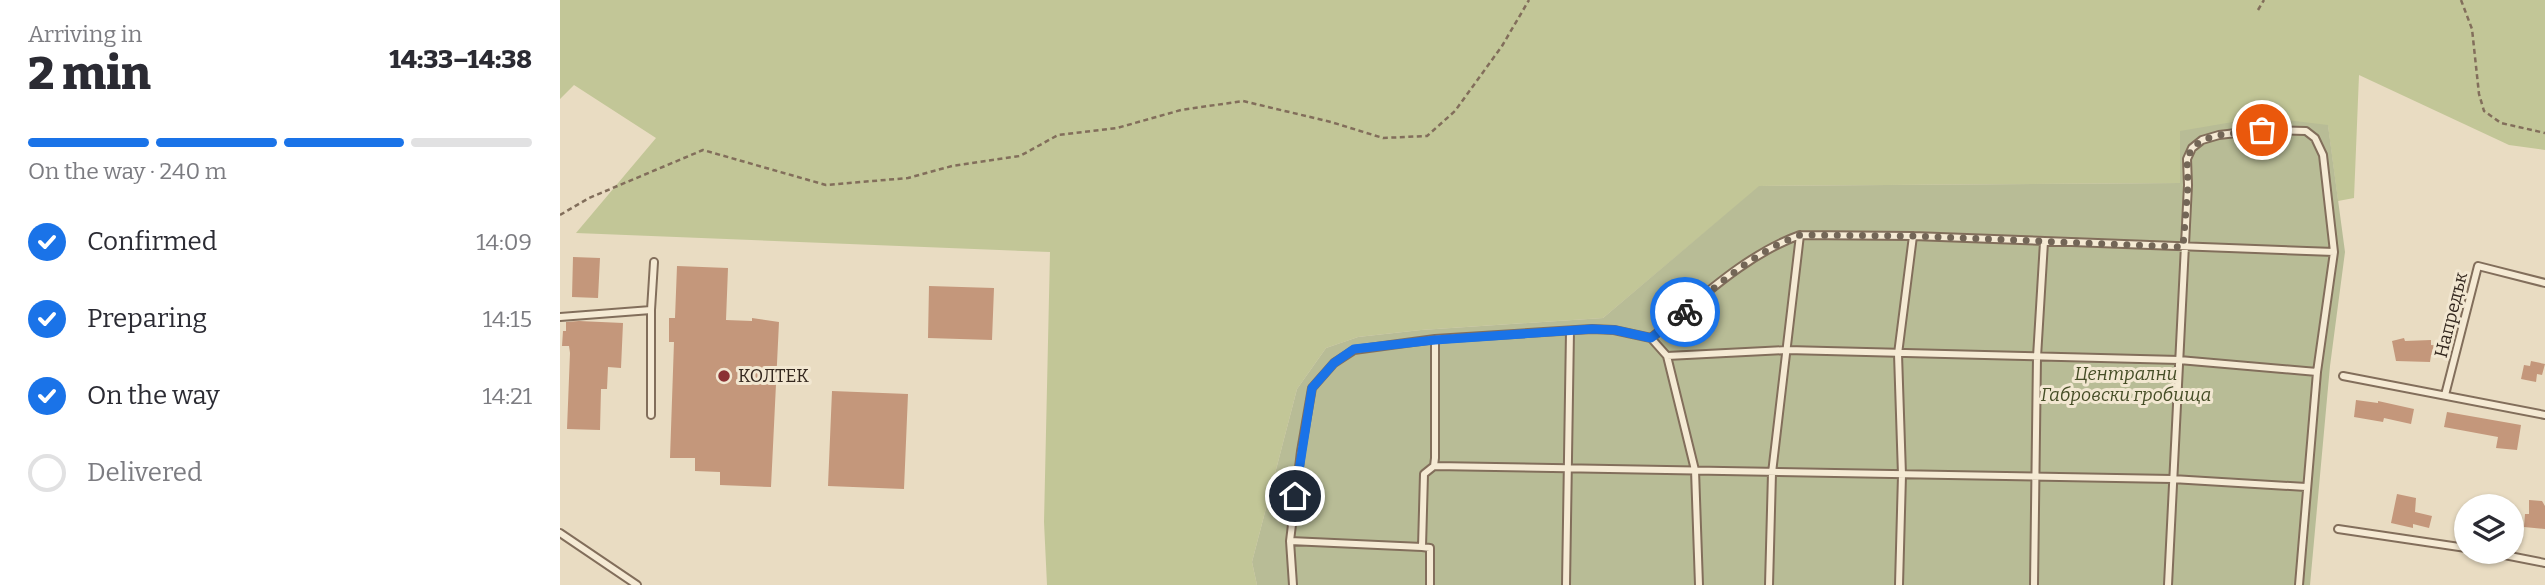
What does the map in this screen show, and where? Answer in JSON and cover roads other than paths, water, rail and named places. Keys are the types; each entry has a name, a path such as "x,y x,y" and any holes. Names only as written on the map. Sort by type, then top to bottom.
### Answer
{"lane":[{"path":"2168,585 2188,185 2187,159 2192,148 2202,140 2219,135 2262,130 2306,131 2315,138 2323,155 2334,252 2317,372 2299,585"},
{"path":"1769,585 1772,473 1800,235"},
{"path":"1651,338 1754,258 1800,235 1913,236 2334,252"},
{"path":"1899,585 1902,475 1898,354 1913,236"},
{"path":"2034,585 2037,357 2044,242"},
{"path":"652,415 654,262"},
{"name":"Напредък","path":"2445,396 2478,267 2545,283"},
{"path":"560,317 652,310"},
{"path":"1293,585 1290,541 1312,388 1334,363 1354,349 1435,340 1615,330 1651,338 1667,356 1695,470 1699,585"},
{"path":"1566,585 1570,331"},
{"path":"1434,466 1435,340"},
{"path":"1667,356 1787,350 2179,360 2317,372"},
{"path":"2343,376 2545,415"},
{"path":"1422,547 1424,474 1434,466 2172,478 2306,486"},
{"path":"2338,529 2454,546"},
{"path":"560,533 637,585"},
{"path":"1290,541 1430,548 1430,585"},
{"path":"2524,559 2545,563"}],"place":[{"name":"КОЛТЕК","path":"724,376"}],"park label":[{"name":"Централни Габровски гробища","path":"2126,384"}]}
